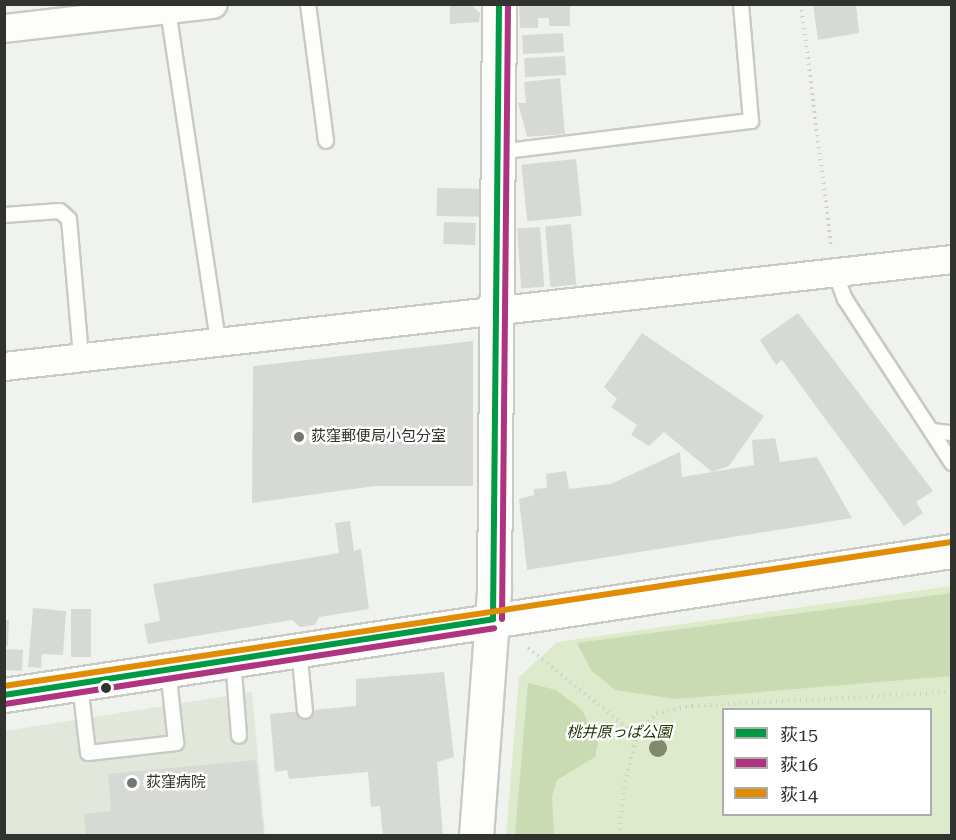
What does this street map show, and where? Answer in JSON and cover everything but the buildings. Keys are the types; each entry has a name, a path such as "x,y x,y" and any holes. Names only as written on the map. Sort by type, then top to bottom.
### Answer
{"street":[{"path":"4,28 213,4"},
{"path":"476,836 493,620 500,4"},
{"path":"4,366 498,308 951,259"},
{"path":"4,695 951,551"}],"lane":[{"path":"308,4 326,141"},
{"path":"498,152 751,121 741,4"},
{"path":"168,10 218,340"},
{"path":"4,215 60,212 69,219 81,357"},
{"path":"835,272 845,299 951,463"},
{"path":"932,431 951,433"},
{"path":"299,649 304,711"},
{"path":"233,659 239,736"},
{"path":"80,683 88,753 176,743 168,669"}],"path":[{"path":"801,4 835,272"},
{"path":"524,645 637,736"},
{"path":"619,836 625,782 637,736 656,713 692,705 951,692"}],"shaded area":[{"name":"荻窪病院","path":"252,692 265,835 5,836 5,731"}],"green space":[{"name":"桃井原っぱ公園","path":"951,586 951,835 506,836 519,677 557,642"},
{"path":"951,593 951,676 676,699 615,690 591,670 577,643"},
{"path":"528,683 556,690 582,710 598,743 595,757 557,780 552,796 554,835 515,835"}],"transit line":[{"name":"荻15","path":"493,619 499,4"},
{"name":"荻16","path":"502,619 508,4"},
{"name":"荻14","path":"4,686 951,542"},
{"name":"荻15","path":"4,695 493,619"},
{"name":"荻16","path":"5,704 494,628"}],"place":[{"name":"荻窪郵便局小包分室","path":"299,437"},
{"name":"荻窪病院","path":"132,783"}]}
